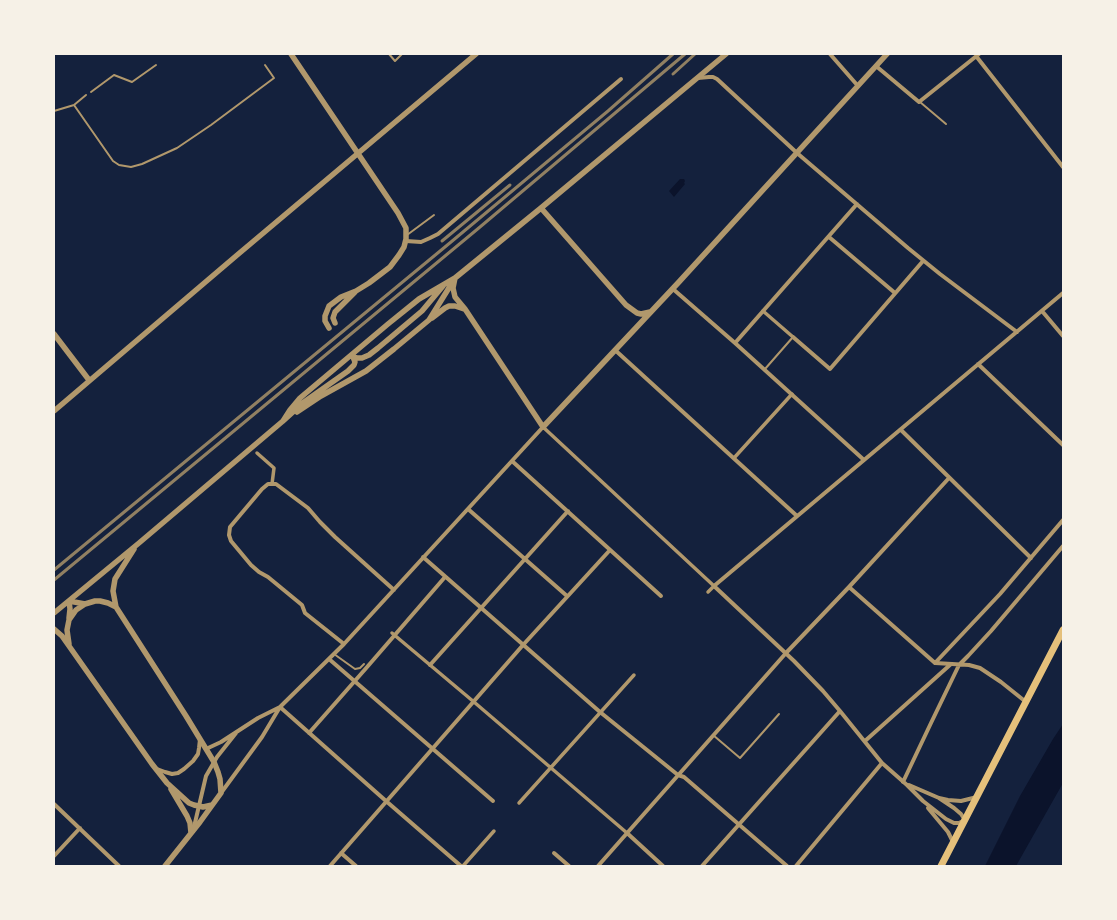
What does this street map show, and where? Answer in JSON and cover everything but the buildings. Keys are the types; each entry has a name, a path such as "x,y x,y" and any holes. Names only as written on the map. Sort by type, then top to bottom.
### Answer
{"main road":[{"path":"941,866 1063,630"}],"street":[{"path":"291,54 401,216 406,228 406,238 400,255 390,268 356,291 341,297 327,308 325,316 328,328"},
{"path":"283,421 294,405 315,385 419,299 455,278 726,54"},
{"path":"830,54 858,86"},
{"path":"165,866 214,803 262,737 280,707 344,644 543,427 673,289 887,54"},
{"path":"54,411 472,55"},
{"path":"876,66 919,102 977,55 1063,167"},
{"path":"696,78 713,77 717,79 797,153 923,261 1017,332"},
{"path":"406,238 420,242 438,234 621,80"},
{"path":"735,343 857,204"},
{"path":"541,208 626,305 637,313 641,314 651,312"},
{"path":"828,237 895,293"},
{"path":"763,311 830,369 923,261"},
{"path":"455,278 452,288 454,294 543,427 786,653 823,691 882,763 923,801 945,829 953,842"},
{"path":"429,320 455,278"},
{"path":"54,613 139,543 304,402 350,368 355,362 353,357 362,358 373,352 422,311 445,284"},
{"path":"673,289 765,369 864,460"},
{"path":"335,323 333,318 335,312 356,291"},
{"path":"708,592 1063,292"},
{"path":"283,421 320,396 366,371 447,307 455,306 465,309"},
{"path":"1042,311 1063,336"},
{"path":"54,334 89,380"},
{"path":"615,350 797,516"},
{"path":"359,352 363,354 373,352"},
{"path":"978,364 1063,445"},
{"path":"734,458 792,394"},
{"path":"901,430 1031,558"},
{"path":"257,453 274,468 272,484"},
{"path":"512,461 661,596"},
{"path":"598,866 786,653 949,478"},
{"path":"344,644 306,613 302,605 251,565 236,548 230,538 229,530 234,521 262,489 266,485 278,485 308,508 328,530 394,590"},
{"path":"468,508 567,596"},
{"path":"430,665 568,511"},
{"path":"935,663 1000,594 1063,520"},
{"path":"139,543 115,579 112,591 116,607 164,680 214,762 220,779 221,793"},
{"path":"903,782 958,665 1000,620 1063,546"},
{"path":"330,866 523,645 610,550"},
{"path":"423,557 600,712 678,776 684,777 787,866"},
{"path":"309,732 355,681 393,634 445,577"},
{"path":"849,587 935,663 969,665 980,668 1002,682 1026,702"},
{"path":"69,601 85,604"},
{"path":"69,601 69,645"},
{"path":"69,620 76,610 85,604 95,601 108,603 116,607"},
{"path":"54,629 69,645 167,783 187,816 192,832"},
{"path":"393,634 627,833 663,866"},
{"path":"329,659 493,801"},
{"path":"865,741 951,664"},
{"path":"519,803 634,675"},
{"path":"206,749 221,742 264,715 280,707"},
{"path":"280,707 462,866 494,830"},
{"path":"702,866 840,711"},
{"path":"192,832 205,779 214,762 236,733"},
{"path":"155,767 172,774 178,773 193,761 198,754 200,748 200,738"},
{"path":"796,866 882,763"},
{"path":"167,783 189,802 199,807 206,807 214,803"},
{"path":"907,785 939,798 954,808 965,820 959,823 952,822 923,801"},
{"path":"939,798 956,801 977,797"},
{"path":"54,804 119,866"},
{"path":"54,856 80,828"},
{"path":"170,866 179,849"},
{"path":"341,853 356,866"},
{"path":"554,853 569,866"}],"lane":[{"path":"389,54 394,61 402,54"},
{"path":"91,92 114,75 132,82 156,65"},
{"path":"74,105 113,161 119,165 131,167 142,164 177,148 274,78 265,65"},
{"path":"54,111 74,105 86,95"},
{"path":"919,102 946,124"},
{"path":"406,238 434,215"},
{"path":"765,369 793,337"},
{"path":"334,654 353,669 359,669 364,664"},
{"path":"713,736 740,758 779,714"}],"water":[{"path":"680,179 684,179 685,184 674,197 669,191"},
{"path":"1063,724 1063,783 1016,866 985,866 1020,796"}],"railway":[{"path":"54,570 451,242 608,111 673,54"},
{"path":"54,580 480,227 685,54"},
{"path":"673,74 695,54"},
{"path":"442,241 510,185"}]}
